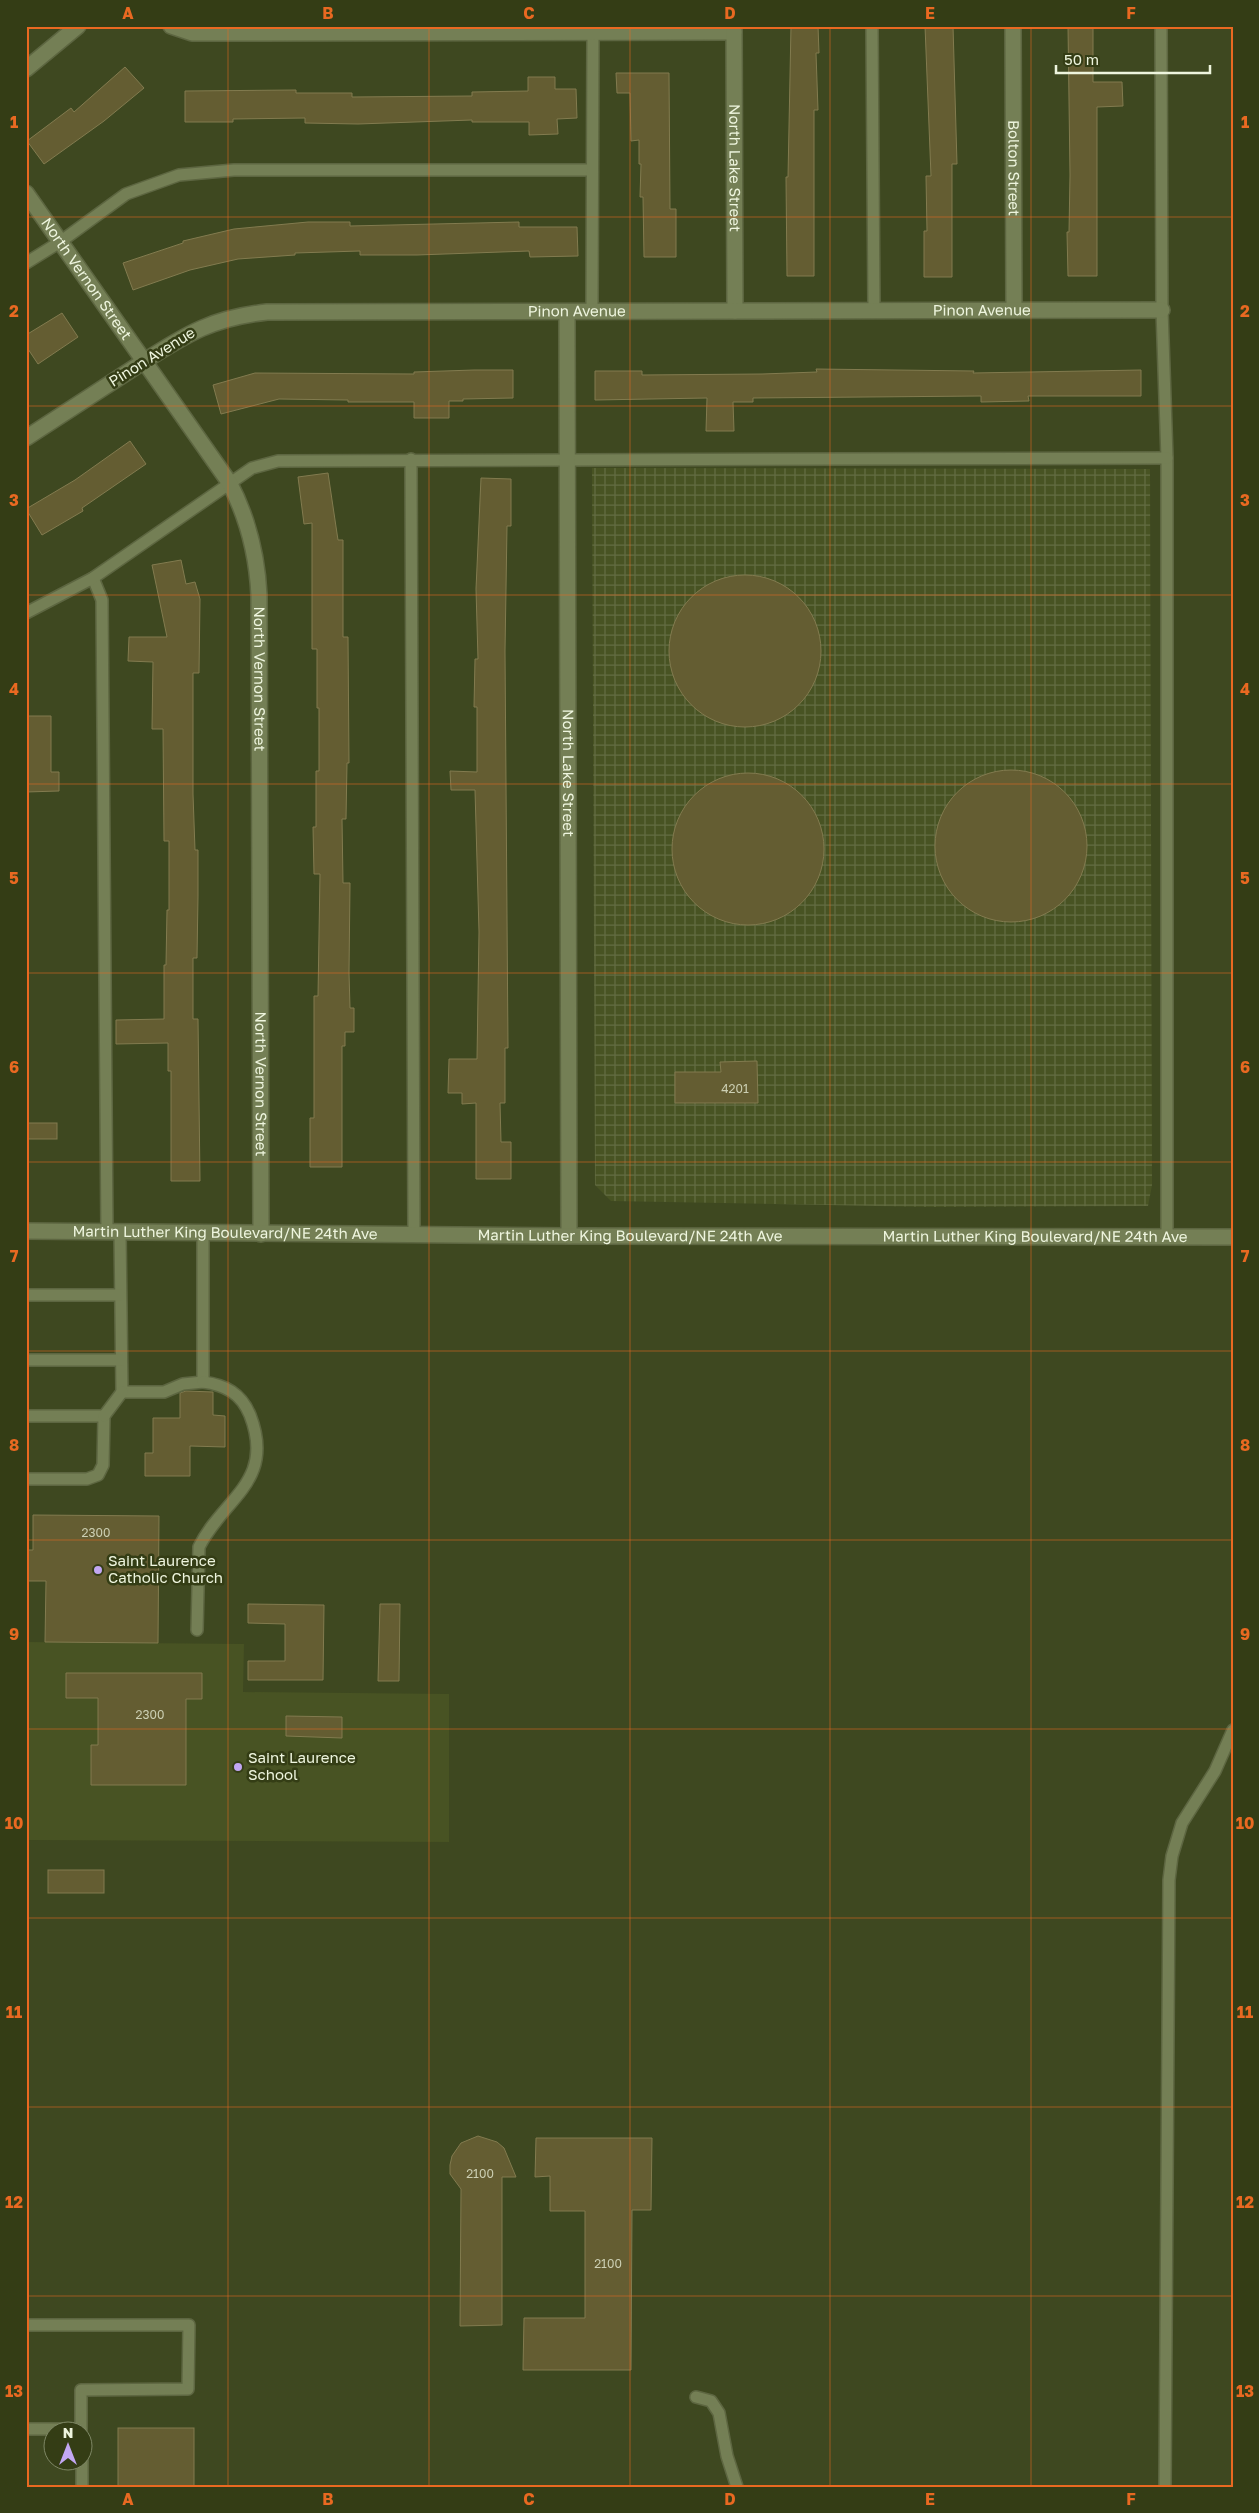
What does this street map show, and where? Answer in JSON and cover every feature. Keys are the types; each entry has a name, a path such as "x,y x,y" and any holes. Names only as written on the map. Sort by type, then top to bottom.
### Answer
{"street":[{"path":"26,69 78,26"},
{"path":"171,26 192,32 593,33 734,29"},
{"name":"Bolton Street","path":"1013,26 1014,310"},
{"name":"North Lake Street","path":"734,29 735,311"},
{"name":"North Vernon Street","path":"26,193 229,482 240,504 254,548 259,595 260,1234"},
{"name":"Pinon Avenue","path":"26,438 185,334 211,323 239,315 267,312 1162,310"},
{"name":"North Lake Street","path":"567,312 569,1236"},
{"name":"Martin Luther King Boulevard/NE 24th Ave","path":"26,1231 569,1236 1233,1238"}],"lane":[{"path":"872,26 874,310"},
{"path":"1161,26 1162,310 1167,458 1167,1237"},
{"path":"592,312 591,170 593,33"},
{"path":"26,263 60,242 126,194 179,174 234,170 591,170"},
{"path":"26,613 93,578 229,482 252,468 278,460 1167,458"},
{"path":"411,459 414,1234"},
{"path":"26,1479 87,1479 98,1475 103,1465 104,1416 122,1392 120,1295 113,1232 102,600 93,578"},
{"path":"203,1233 203,1382"},
{"path":"26,1295 120,1295"},
{"path":"26,1360 120,1360"},
{"path":"122,1392 164,1392 183,1384 203,1382 220,1384 231,1389 246,1407 255,1428 257,1450 253,1473 247,1484 204,1537 199,1547 196,1630"},
{"path":"26,1416 104,1416"},
{"path":"1165,2487 1168,1880 1172,1856 1182,1823 1216,1771 1233,1730"},
{"path":"26,2325 189,2325 188,2389 81,2390 81,2420"},
{"path":"696,2398 712,2401 719,2413 726,2456 737,2487"},
{"path":"26,2429 42,2429"},
{"path":"82,2470 82,2487"}],"shaded area":[{"path":"592,468 1150,469 1152,1185 1148,1206 931,1207 611,1201 595,1185"},
{"name":"Saint Laurence School","path":"26,1642 244,1644 243,1692 449,1694 449,1842 26,1840"}],"building":[{"path":"791,26 818,26 819,53 816,53 818,110 814,110 814,276 787,276 786,177 788,177"},
{"path":"925,26 953,26 957,164 952,164 952,277 924,277 924,231 927,231 926,176 931,176"},
{"path":"1068,26 1093,26 1093,82 1122,82 1123,106 1097,107 1097,276 1068,276 1067,232 1069,232 1070,175"},
{"path":"125,67 144,88 104,121 44,164 27,141 71,108 74,112"},
{"path":"616,73 669,73 670,209 676,209 676,257 644,257 643,197 640,197 641,164 639,164 639,140 631,141 630,93 617,93"},
{"path":"528,77 555,77 555,89 576,89 577,118 557,119 558,134 529,135 529,122 472,122 472,120 358,124 305,123 305,118 233,119 233,122 185,122 185,91 296,90 296,93 352,93 352,97 472,96 472,92 528,91"},
{"path":"308,222 350,222 350,226 519,222 519,227 577,227 578,256 530,257 529,251 417,255 360,255 360,251 295,253 295,255 238,259 190,270 133,290 123,263 183,243 183,241 234,229"},
{"path":"62,313 78,337 38,364 26,346 26,335"},
{"path":"816,369 974,371 973,373 1141,370 1141,396 1028,396 1029,401 981,402 981,396 753,398 753,402 733,402 734,431 706,431 707,398 595,400 595,371 642,371 642,375 762,374 817,372"},
{"path":"513,370 513,398 449,401 449,418 414,418 414,402 348,402 348,400 279,399 221,414 213,385 255,373 414,374 414,372"},
{"path":"130,441 146,464 82,508 83,511 42,535 26,509 75,480"},
{"path":"328,473 338,540 343,540 343,637 348,637 349,763 347,763 346,819 342,819 343,883 350,883 349,973 350,1008 354,1008 354,1032 345,1032 345,1046 342,1046 342,1167 310,1167 310,1118 314,1118 314,996 318,996 320,874 314,874 313,827 316,827 316,771 319,771 319,708 317,708 317,649 312,649 312,523 304,524 298,477"},
{"path":"481,478 511,479 511,526 507,526 505,651 508,1048 505,1048 505,1103 500,1103 501,1142 511,1142 511,1179 476,1179 476,1103 462,1104 462,1093 448,1093 449,1059 477,1059 479,932 475,790 451,790 450,771 477,772 477,707 474,707 475,659 478,659 476,589"},
{"path":"181,560 186,584 195,582 200,599 199,673 193,673 193,794 195,850 198,850 198,896 197,958 193,958 193,1019 198,1019 200,1181 171,1181 171,1071 168,1071 168,1043 116,1044 116,1020 164,1019 164,965 166,965 167,910 169,910 169,841 164,841 163,729 152,729 153,662 128,661 129,637 167,637 152,565"},
{"path":"745,575 760,576 774,581 799,597 815,622 820,636 820,666 815,680 799,705 774,721 760,726 745,727 730,726 716,721 691,705 675,680 670,666 669,651 670,636 675,622 691,597 716,581 730,576"},
{"path":"26,716 51,716 51,772 59,772 59,791 26,792"},
{"path":"1011,770 1026,771 1040,776 1065,792 1081,817 1086,831 1086,861 1081,875 1065,900 1040,916 1026,921 1011,922 996,921 982,916 957,900 941,875 936,861 935,846 936,831 941,817 957,792 982,776 996,771"},
{"path":"748,773 763,774 777,779 802,795 818,820 823,834 823,864 818,878 802,903 777,919 763,924 748,925 733,924 719,919 694,903 678,878 673,864 672,849 673,834 678,820 694,795 719,779 733,774"},
{"path":"757,1061 758,1103 675,1103 675,1072 721,1072 720,1062"},
{"path":"26,1123 57,1123 57,1139 26,1139"},
{"path":"186,1391 213,1392 213,1415 225,1416 225,1447 190,1446 190,1476 145,1476 145,1453 153,1453 153,1418 180,1418 180,1393"},
{"path":"33,1515 159,1516 158,1643 45,1642 46,1581 26,1581 26,1550 33,1550"},
{"path":"248,1604 324,1605 323,1680 248,1680 248,1661 285,1661 285,1624 248,1623"},
{"path":"380,1604 400,1604 399,1681 378,1681"},
{"path":"66,1673 202,1673 202,1699 186,1699 186,1785 91,1785 91,1745 98,1745 98,1698 66,1698"},
{"path":"286,1716 342,1717 342,1738 286,1736"},
{"path":"48,1870 104,1870 104,1893 48,1893"},
{"path":"478,2136 497,2142 504,2148 516,2177 502,2177 502,2325 460,2326 461,2189 450,2174 450,2165 452,2156 461,2143"},
{"path":"536,2138 652,2138 651,2210 632,2210 631,2370 523,2370 524,2318 585,2318 585,2211 550,2211 550,2176 535,2177"},
{"path":"118,2428 194,2428 194,2487 118,2487"}],"place":[{"name":"Saint Laurence Catholic Church","path":"98,1570"},
{"name":"Saint Laurence School","path":"238,1767"}]}
